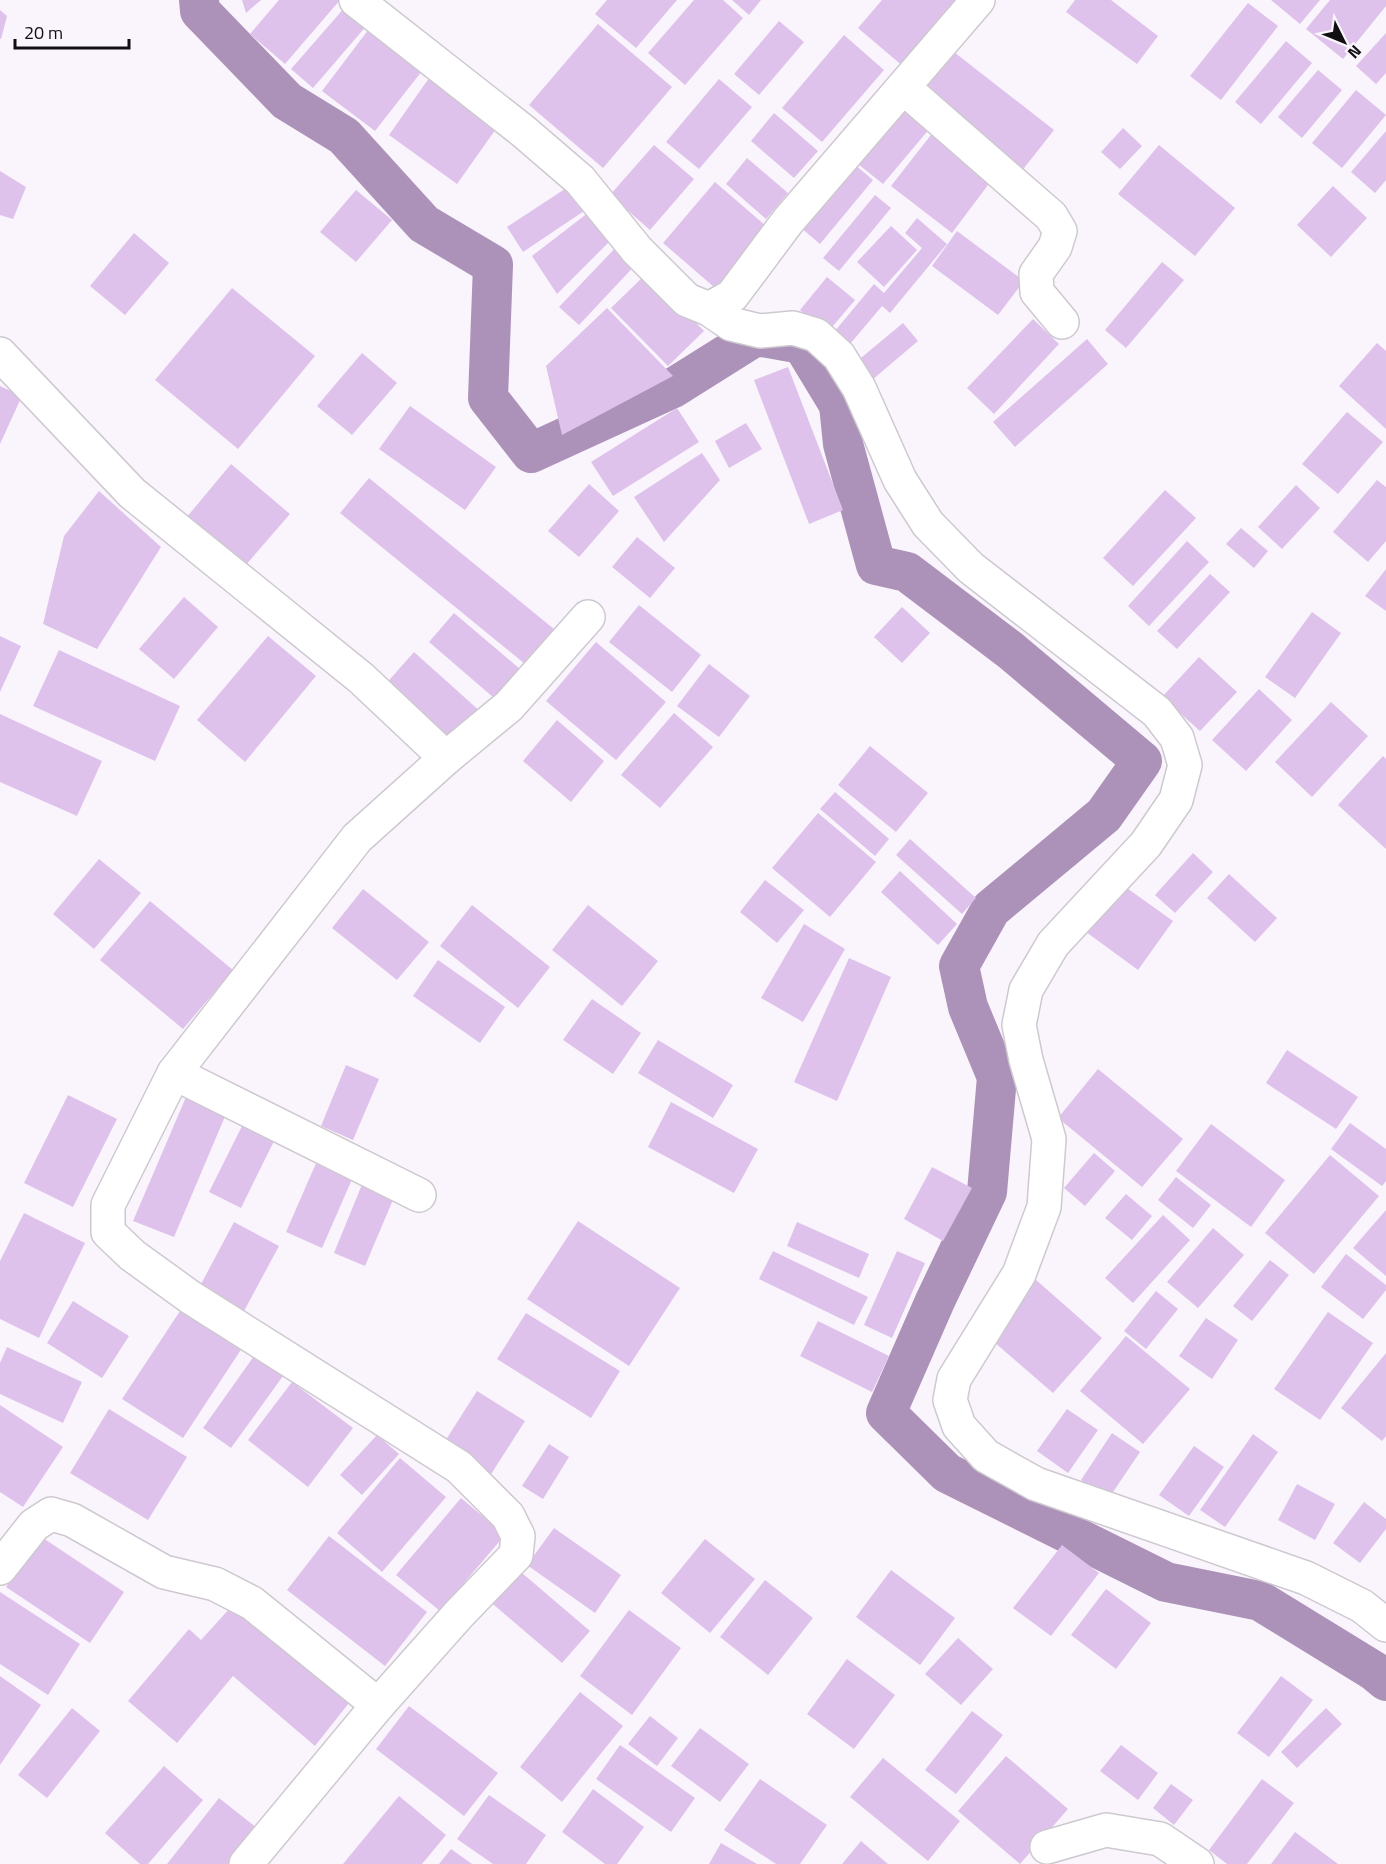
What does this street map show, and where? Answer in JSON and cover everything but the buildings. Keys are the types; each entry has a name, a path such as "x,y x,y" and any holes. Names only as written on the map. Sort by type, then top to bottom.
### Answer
{"street":[{"path":"356,0 532,138 580,180 637,250 687,300 709,309 731,324 760,331 793,328 816,335 839,356 859,388 900,480 927,524 972,568 1157,712 1177,738 1185,765 1176,800 1146,844 1053,944 1026,990 1019,1025 1026,1060 1049,1138 1044,1207 1019,1274 954,1379 950,1400 959,1426 986,1456 1036,1484 1306,1578 1362,1606 1386,1625"},
{"path":"709,309 732,296 788,221 978,0"},
{"path":"904,88 1051,216 1060,231 1055,247 1036,274 1037,292 1062,322"},
{"path":"0,354 132,493 361,678 446,758"},
{"path":"246,1864 378,1705 459,1614 516,1555 518,1536 508,1516 459,1467 190,1297 132,1256 108,1232 108,1205 174,1073 357,838 446,758 509,706 588,617"},
{"path":"174,1073 419,1195"},
{"path":"0,1568 34,1525 51,1514 72,1520 164,1572 215,1584 252,1603 378,1705"},
{"path":"1047,1847 1106,1830 1160,1839 1197,1864"}],"waterway":[{"path":"199,0 200,11 287,101 344,136 424,224 493,265 488,398 531,453 673,388 756,336 802,344 839,405 843,444 876,565 907,572 1010,650 1142,761 1104,815 991,909 959,966 968,1007 997,1077 987,1192 935,1301 886,1413 947,1473 1166,1582 1260,1601 1374,1671 1386,1681"}]}
